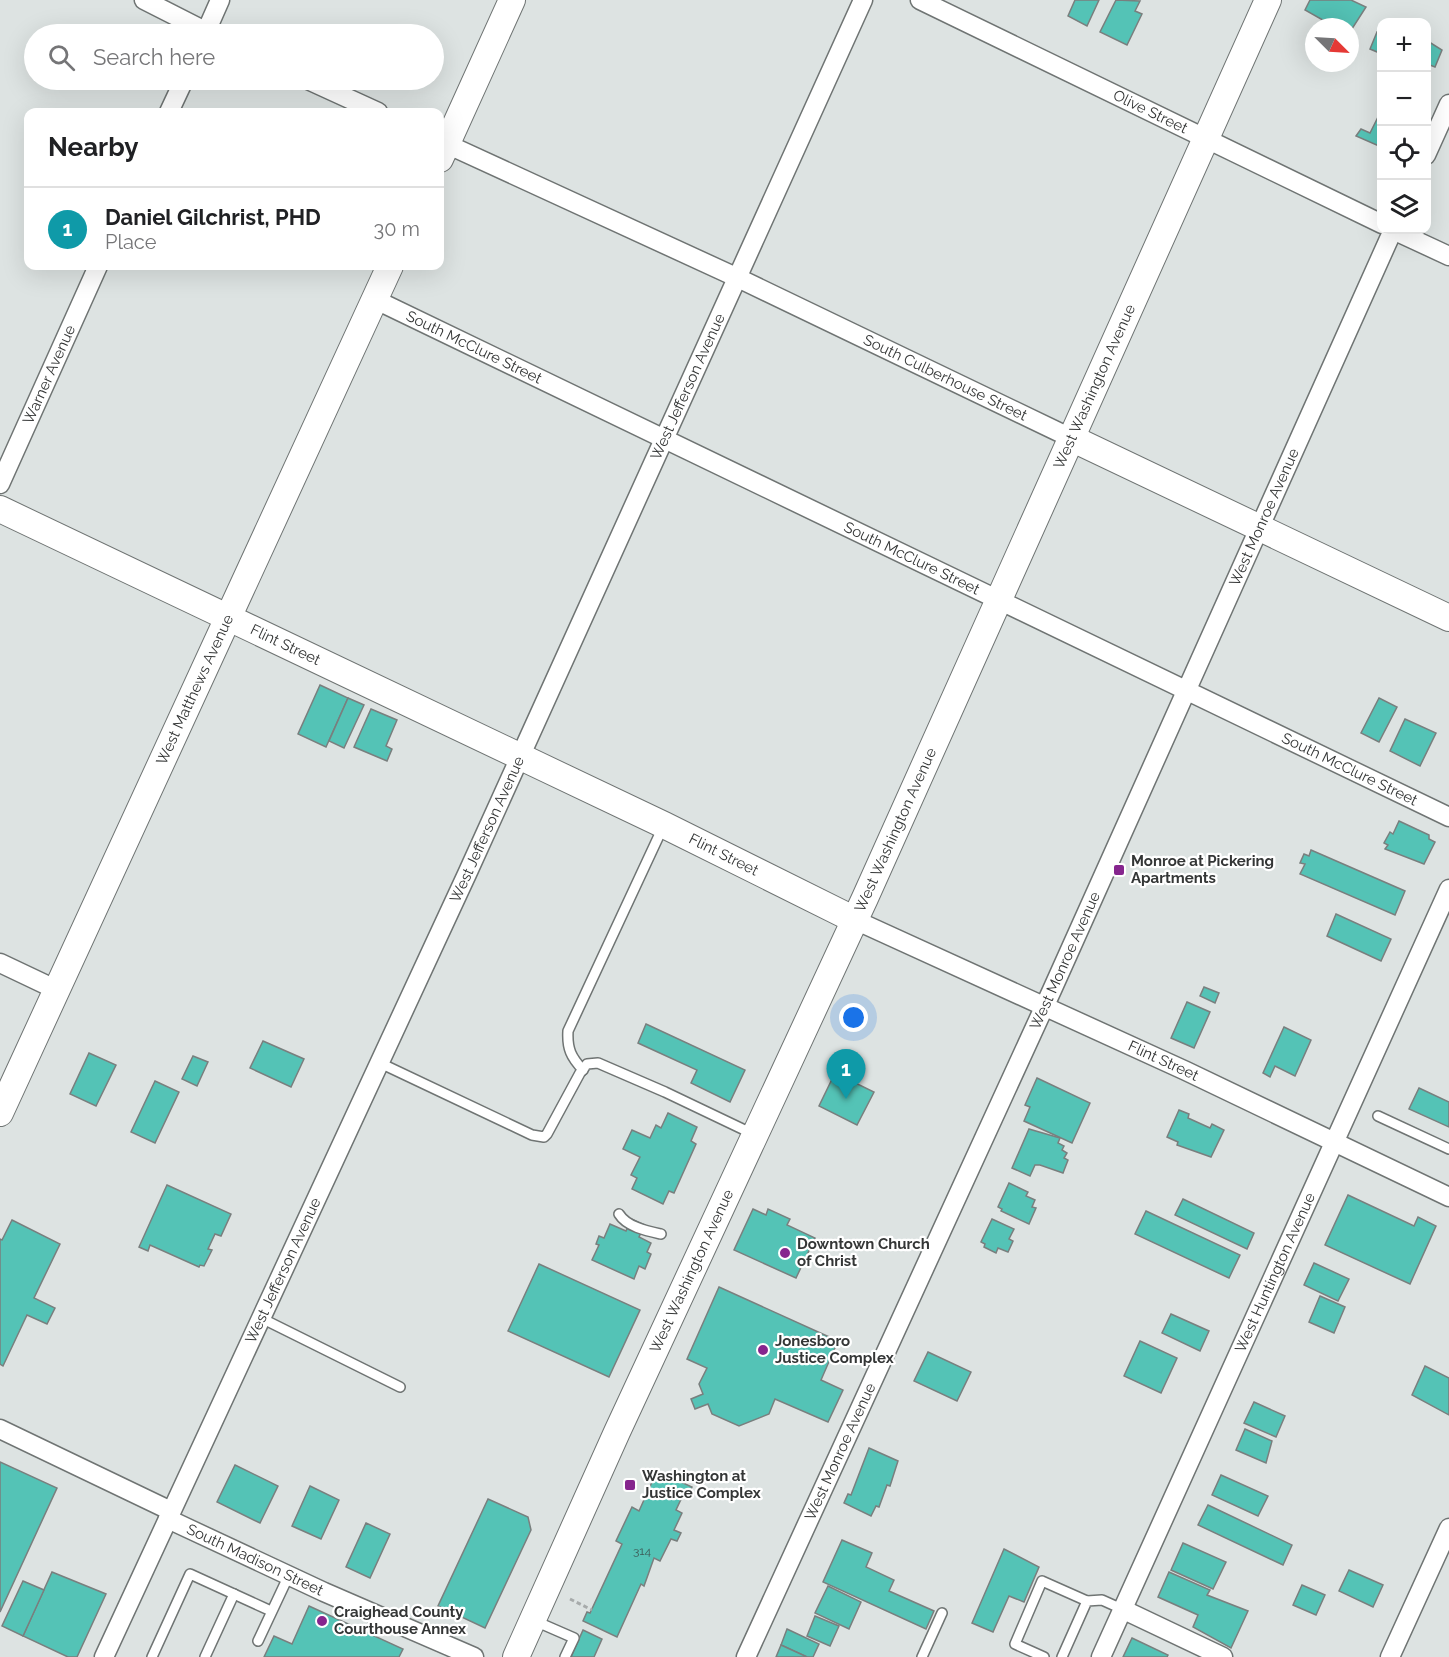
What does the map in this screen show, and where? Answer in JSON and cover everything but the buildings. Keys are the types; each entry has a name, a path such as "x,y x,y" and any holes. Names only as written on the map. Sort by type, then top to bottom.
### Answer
{"street":[{"path":"144,0 188,24"},
{"path":"211,24 220,0"},
{"path":"444,144 512,0"},
{"name":"West Jefferson Avenue","path":"104,1657 520,758 863,0"},
{"name":"Olive Street","path":"920,0 1377,222"},
{"name":"West Washington Avenue","path":"516,1657 855,920 1268,0"},
{"path":"171,108 179,90"},
{"path":"330,90 369,108"},
{"path":"1431,144 1449,104"},
{"name":"South Culberhouse Street","path":"444,149 738,278 1449,618"},
{"name":"West Monroe Avenue","path":"746,1657 1045,1006 1391,234"},
{"path":"1402,234 1449,256"},
{"name":"Warner Avenue","path":"0,484 96,270"},
{"name":"West Matthews Avenue","path":"0,1113 230,619 388,270"},
{"name":"South McClure Street","path":"374,299 1449,817"},
{"name":"Flint Street","path":"0,509 664,825 855,920 1045,1006 1449,1197"},
{"name":"West Huntington Avenue","path":"1101,1657 1449,889"},
{"path":"0,963 57,990"},
{"name":"South Madison Street","path":"0,1429 289,1575 474,1657"},
{"path":"1390,1657 1449,1528"},
{"path":"1122,1609 1223,1657"}],"lane":[{"path":"583,1070 567,1047 568,1031 664,825"},
{"path":"380,1063 532,1135 543,1137 553,1128 587,1064 598,1063 755,1135"},
{"path":"1378,1116 1449,1149"},
{"path":"619,1214 623,1221 649,1232 661,1234"},
{"path":"261,1318 400,1387"},
{"path":"152,1657 190,1574 271,1611"},
{"path":"258,1641 289,1575"},
{"path":"1044,1657 1015,1644 1042,1581 1087,1601 1102,1600 1122,1609"},
{"path":"205,1657 234,1594"},
{"path":"1062,1657 1087,1601"},
{"path":"922,1657 942,1613"},
{"path":"532,1620 574,1638 565,1657"}],"path":[{"path":"570,1599 592,1610"}],"place":[{"name":"Monroe at Pickering Apartments","path":"1119,870"},
{"name":"Daniel Gilchrist, PHD","path":"846,1099"},
{"name":"Downtown Church of Christ","path":"785,1253"},
{"name":"Jonesboro Justice Complex","path":"763,1350"},
{"name":"Washington at Justice Complex","path":"630,1485"},
{"name":"Craighead County Courthouse Annex","path":"322,1621"}]}
